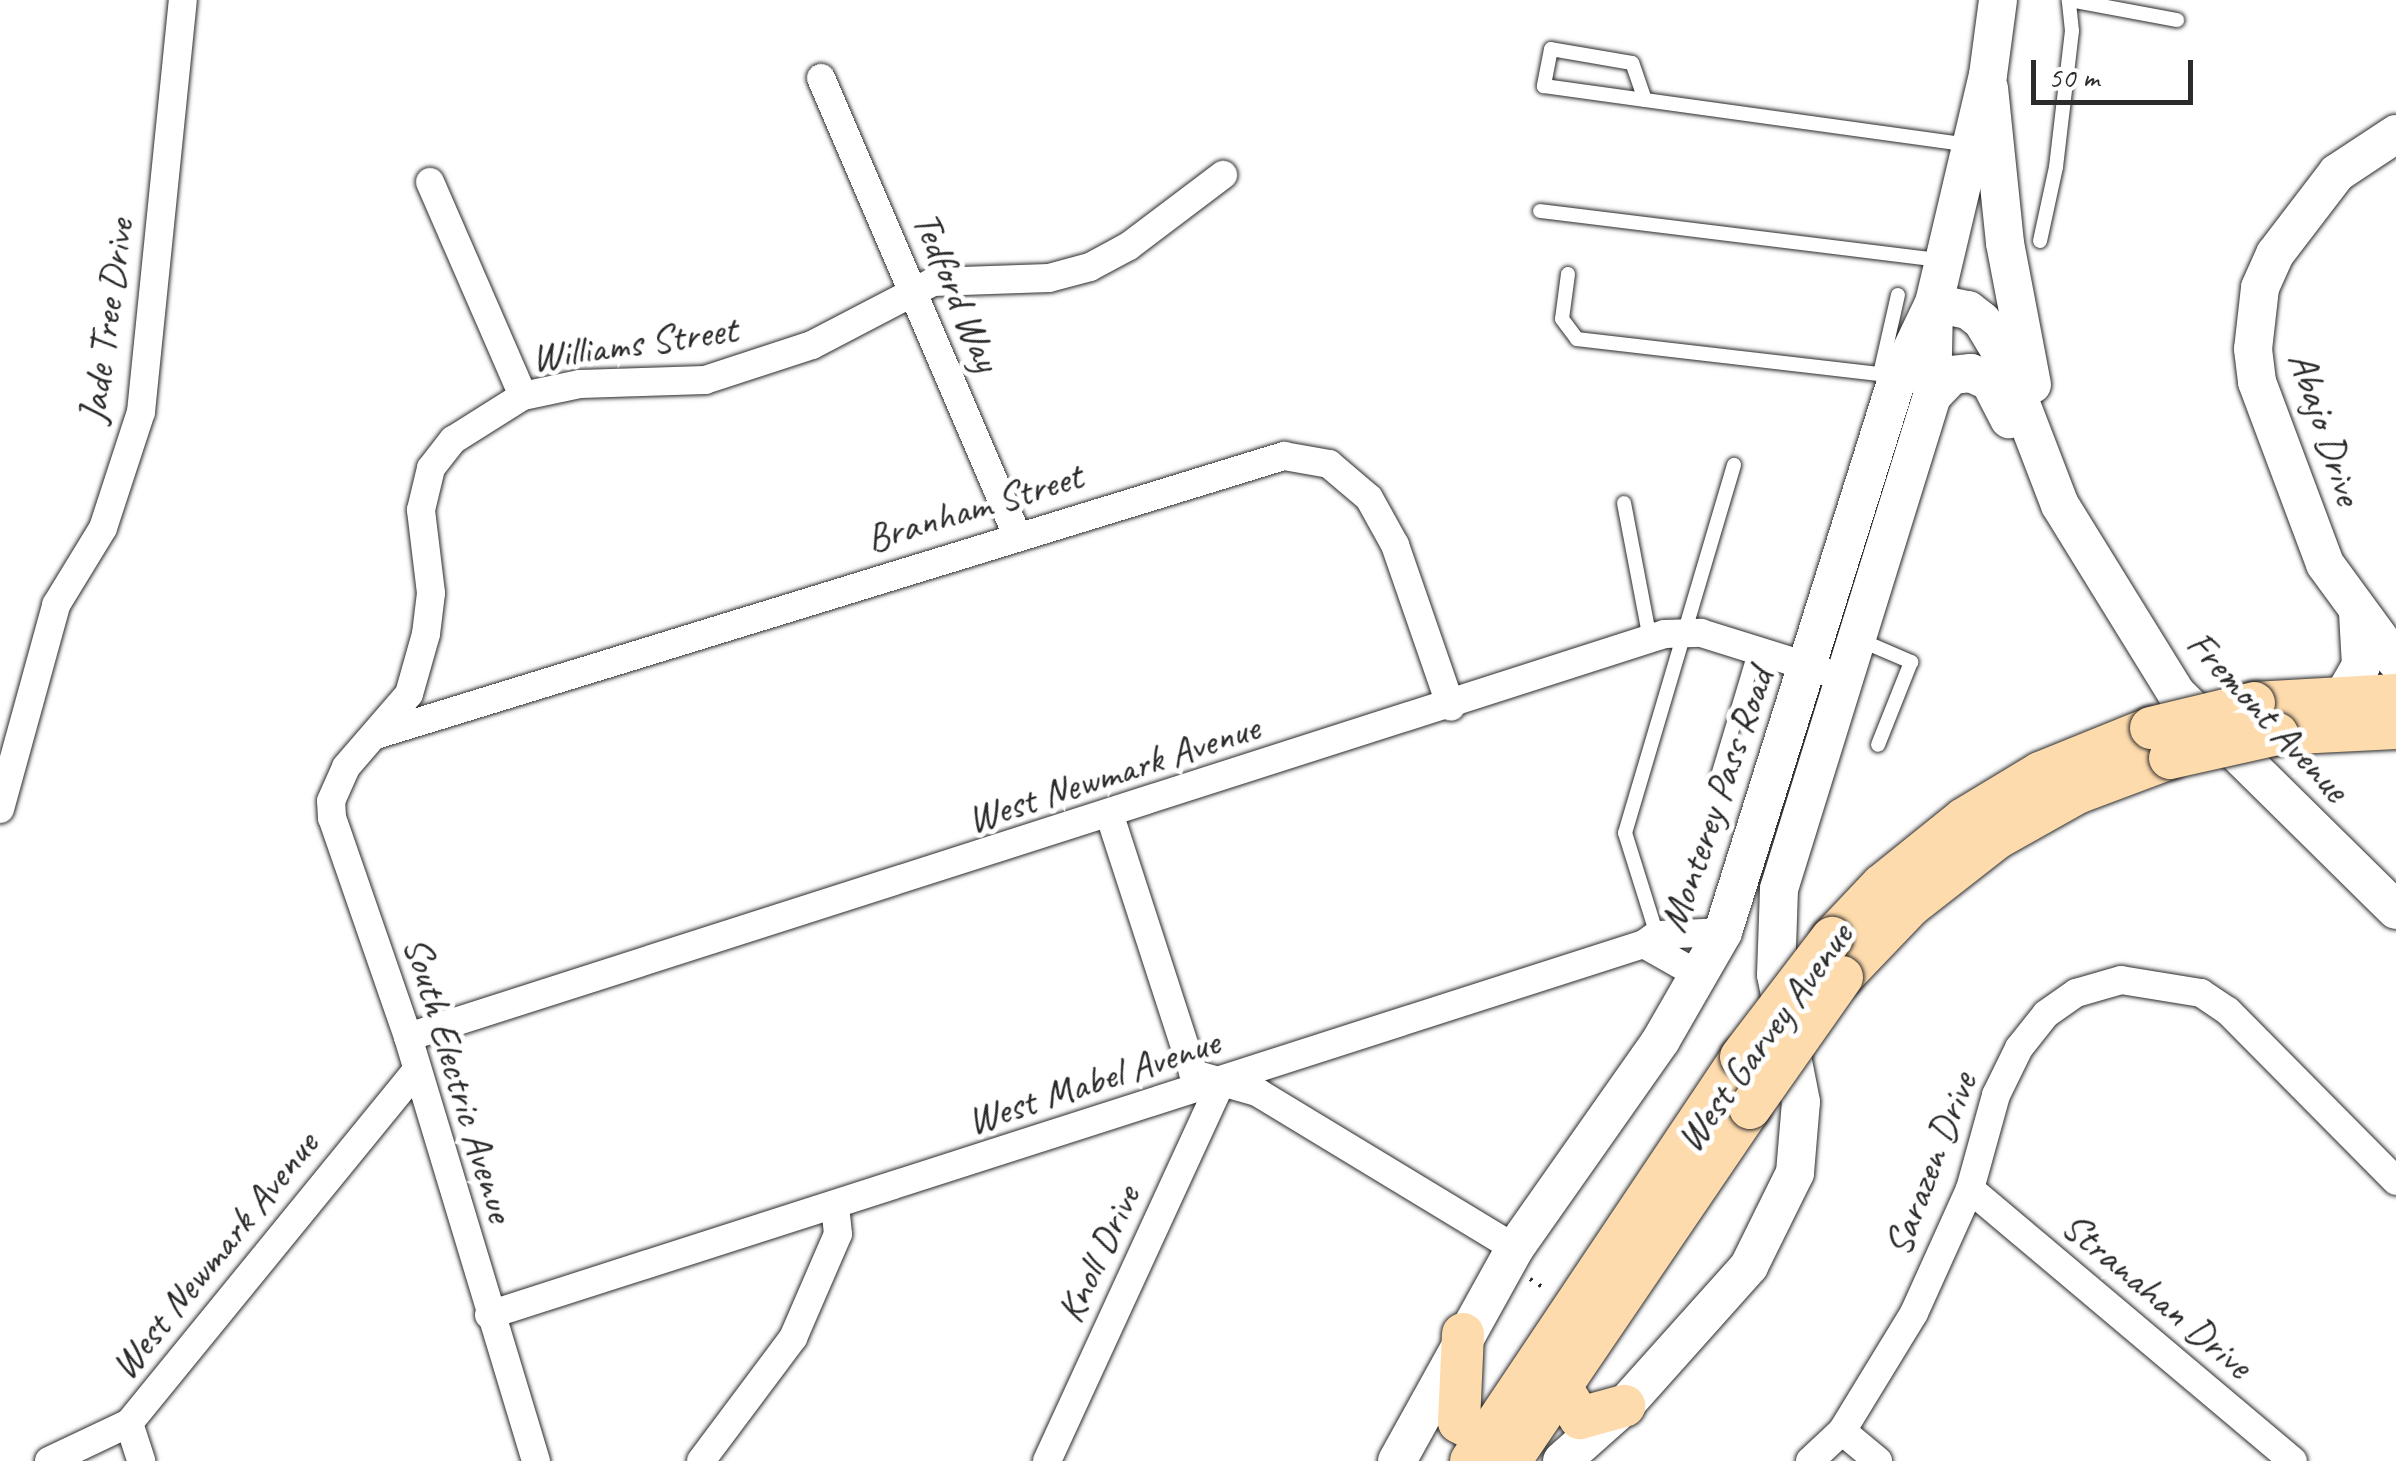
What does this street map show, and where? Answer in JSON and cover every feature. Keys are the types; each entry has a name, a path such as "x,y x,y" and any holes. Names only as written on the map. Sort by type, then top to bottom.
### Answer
{"main road":[{"name":"Monterey Pass Road","path":"1562,1461 1624,1406 1749,1266 1796,1173 1802,1102 1776,975 1779,889 1889,375 1916,299 1945,260 1967,146 1988,76 1998,0"},
{"path":"1988,76 2004,243 2037,404 2041,461"},
{"name":"Abajo Drive","path":"2396,134 2337,173 2301,215 2267,270 2253,330 2257,382 2318,547 2357,610 2396,661"},
{"name":"Monterey Pass Road","path":"1397,1461 1464,1334 1521,1262 1700,976 1723,932 1826,672 1855,638 1932,396 1916,299"},
{"path":"1916,299 1968,310 1982,322 2002,354 2041,461"},
{"path":"1932,396 1952,376 1971,372 1990,382 2041,461"},
{"name":"Fremont Avenue","path":"2041,461 2121,613 2176,693 2396,910"},
{"path":"2344,695 2362,658 2357,610"},
{"name":"West Garvey Avenue","path":"1496,1453 1570,1404 1882,885 1964,819 2054,766 2266,719 2344,695 2396,695"},
{"name":"West Garvey Avenue","path":"2266,719 2396,728"},
{"path":"1723,932 1735,952 1776,975"},
{"name":"West Garvey Avenue","path":"1496,1453 1634,1219 1741,1057 1837,958"},
{"path":"1624,1406 1570,1404 1556,1379 1564,1356 1639,1244 1634,1219"},
{"path":"1464,1334 1466,1360 1455,1412 1468,1432 1496,1453"}],"street":[{"name":"Jade Tree Drive","path":"0,809 56,604 102,528 141,412 183,0"},
{"name":"Tedford Way","path":"821,78 1017,536"},
{"name":"Williams Street","path":"379,734 409,694 426,634 431,593 421,510 431,468 452,440 523,396 580,384 678,383 744,371 812,345 914,288 945,279 1049,278 1090,267 1129,246 1223,175"},
{"path":"430,182 523,396"},
{"name":"Branham Street","path":"379,734 1261,458 1330,464 1349,475 1390,534 1452,707"},
{"name":"West Newmark Avenue","path":"408,1037 1452,707 1650,639 1683,633 1756,648 1826,672"},
{"name":"South Electric Avenue","path":"379,734 346,767 331,801 332,818 408,1037 488,1315 536,1461"},
{"path":"1110,816 1188,1066 1194,1074 1257,1092 1521,1262"},
{"name":"West Mabel Avenue","path":"488,1315 835,1207 1650,939 1723,932"},
{"path":"1650,939 1700,976"},
{"name":"Sarazen Drive","path":"1810,1461 1842,1432 1914,1313 1970,1189 1996,1095 2019,1048 2046,1014 2076,993 2121,980 2201,992 2228,1011 2396,1181"},
{"name":"West Newmark Avenue","path":"49,1461 129,1423 418,1070"},
{"name":"Knoll Drive","path":"1047,1461 1222,1081"},
{"name":"Stranahan Drive","path":"1970,1189 2293,1461"},
{"path":"701,1461 793,1338 838,1234 835,1207"},
{"path":"129,1423 141,1461"},
{"path":"1842,1432 1878,1461"}],"lane":[{"path":"2040,241 2056,167 2072,31 2069,0 2176,20"},
{"path":"1646,100 1632,63 1551,48 1544,86 1967,146"},
{"path":"1540,211 1945,260"},
{"path":"1568,274 1562,319 1577,339 1889,375"},
{"path":"1650,939 1625,833 1734,465"},
{"path":"1624,503 1650,639"},
{"path":"1855,638 1911,662 1878,745"},
{"path":"1718,779 1756,648"}],"path":[{"path":"1521,1262 1559,1298"}]}
